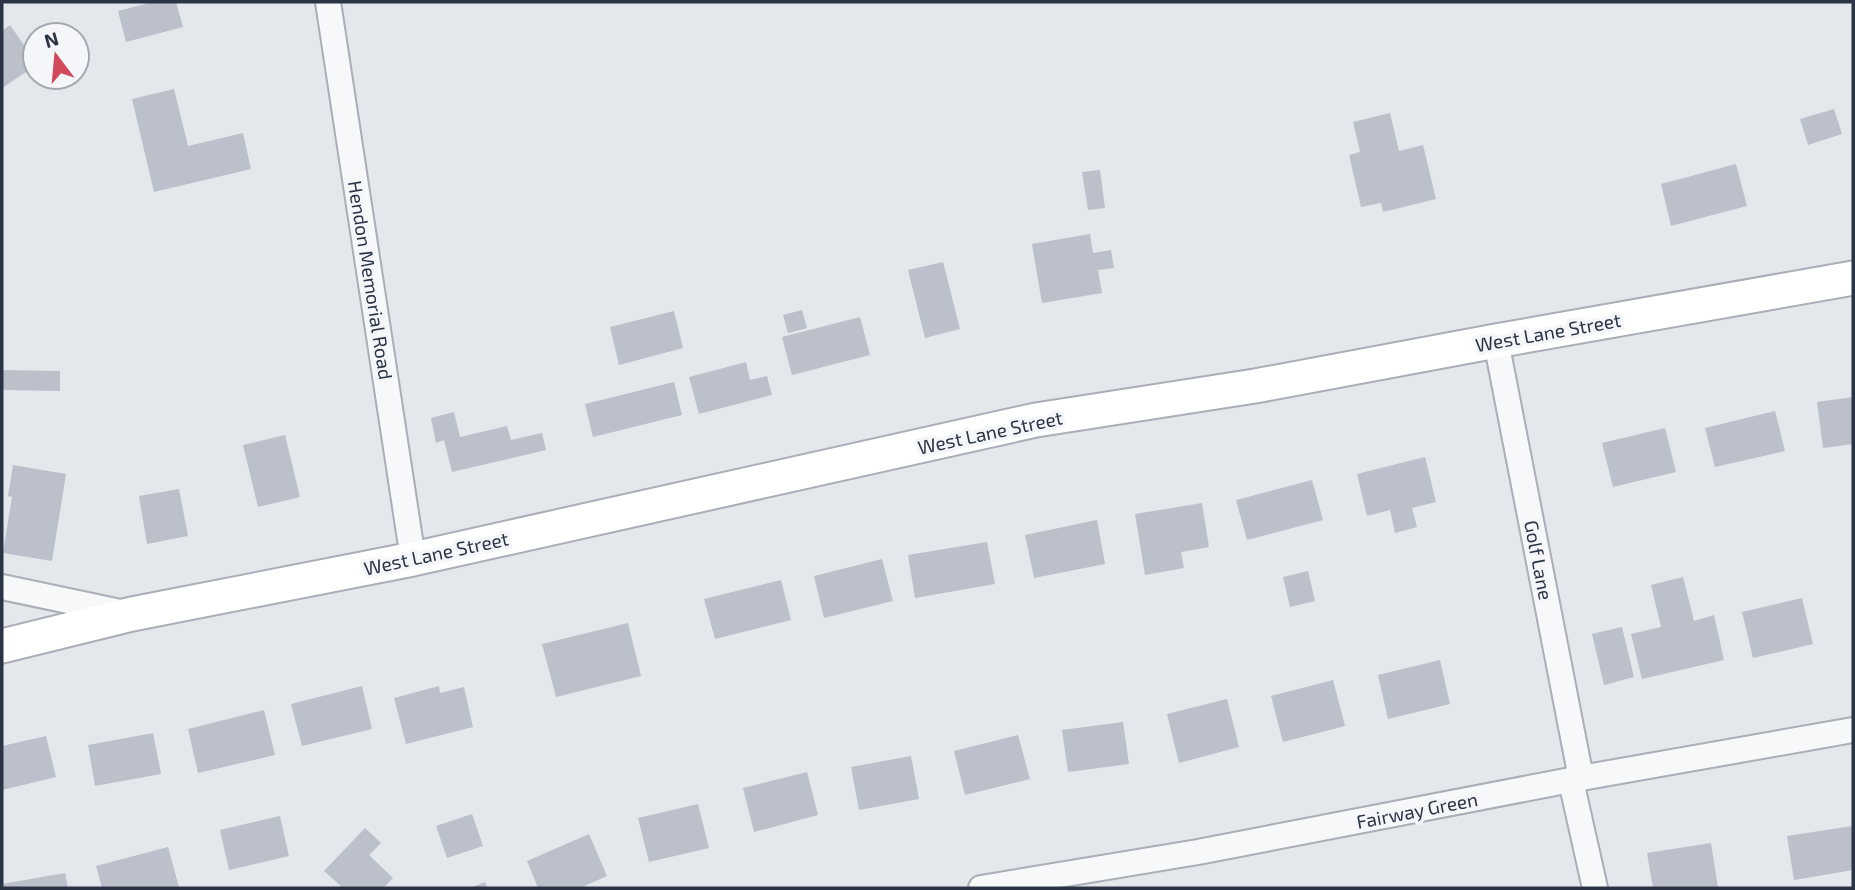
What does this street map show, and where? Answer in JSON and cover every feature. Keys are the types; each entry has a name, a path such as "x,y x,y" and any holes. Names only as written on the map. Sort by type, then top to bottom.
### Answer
{"street":[{"name":"Hendon Memorial Road","path":"328,2 413,559"},
{"name":"West Lane Street","path":"2,646 132,614 413,559 1036,420 1255,386 1853,278"},
{"name":"Golf Lane","path":"1496,341 1595,888"},
{"path":"2,587 132,614"},
{"name":"Fairway Green","path":"981,888 1198,852 1576,779 1853,730"}],"building":[{"path":"153,2 176,2 183,27 126,42 118,11"},
{"path":"10,25 21,41 21,75 2,88 2,31"},
{"path":"174,89 188,146 243,133 251,169 154,192 132,99"},
{"path":"1834,109 1842,134 1808,145 1800,119"},
{"path":"1390,113 1399,151 1423,145 1436,199 1383,212 1381,203 1361,207 1349,155 1360,152 1353,122"},
{"path":"1736,164 1747,206 1671,226 1661,184"},
{"path":"1100,170 1105,208 1088,210 1082,172"},
{"path":"1090,234 1093,253 1111,250 1114,268 1098,270 1102,293 1042,303 1032,244"},
{"path":"943,262 960,329 925,338 908,270"},
{"path":"802,310 807,328 788,333 783,315"},
{"path":"674,311 683,348 619,365 610,327"},
{"path":"860,317 870,355 792,375 782,337"},
{"path":"746,362 750,380 767,376 772,395 699,414 689,377"},
{"path":"2,370 60,371 60,391 2,390"},
{"path":"674,382 682,415 593,437 585,404"},
{"path":"1853,397 1853,444 1823,448 1817,402"},
{"path":"1775,411 1785,451 1715,467 1705,428"},
{"path":"454,412 460,437 507,426 511,440 542,433 546,450 452,472 444,440 436,443 431,418"},
{"path":"1665,428 1676,472 1613,487 1602,443"},
{"path":"285,435 300,497 258,507 243,445"},
{"path":"1425,457 1436,502 1412,508 1417,527 1395,533 1390,510 1367,516 1357,474"},
{"path":"13,465 66,474 52,561 3,553 12,497 8,496"},
{"path":"1312,480 1323,520 1247,540 1236,500"},
{"path":"179,489 188,536 147,544 139,496"},
{"path":"1202,503 1209,547 1181,552 1184,568 1145,575 1135,514"},
{"path":"1097,520 1105,564 1034,578 1025,535"},
{"path":"987,542 995,584 915,598 908,555"},
{"path":"882,559 893,601 824,618 814,576"},
{"path":"1308,571 1315,601 1290,607 1283,577"},
{"path":"1683,577 1694,621 1714,615 1724,660 1642,679 1631,634 1661,627 1651,585"},
{"path":"781,580 791,620 715,639 704,599"},
{"path":"1802,598 1813,644 1753,658 1742,612"},
{"path":"628,623 641,676 556,697 542,644"},
{"path":"1622,627 1634,677 1604,685 1592,634"},
{"path":"1440,660 1450,704 1388,719 1378,675"},
{"path":"1333,680 1345,726 1283,742 1271,696"},
{"path":"362,686 372,729 302,746 291,704"},
{"path":"439,686 440,693 464,687 473,727 406,744 394,698"},
{"path":"1227,699 1239,747 1179,763 1167,714"},
{"path":"264,710 275,755 198,773 188,729"},
{"path":"1123,722 1129,764 1068,772 1062,730"},
{"path":"153,733 161,774 95,786 88,745"},
{"path":"1018,735 1030,779 965,795 954,751"},
{"path":"46,736 56,777 2,790 2,746"},
{"path":"911,756 919,799 859,810 851,767"},
{"path":"807,772 818,815 754,832 743,788"},
{"path":"698,804 709,848 649,862 638,818"},
{"path":"472,814 483,846 447,858 436,826"},
{"path":"280,816 289,856 229,870 220,830"},
{"path":"1852,826 1853,870 1794,880 1787,836"},
{"path":"365,828 381,843 369,855 393,878 383,888 343,888 324,871"},
{"path":"589,834 607,876 580,888 538,888 527,861"},
{"path":"1711,843 1718,888 1653,888 1647,853"},
{"path":"168,847 179,887 102,888 96,866"},
{"path":"65,873 68,888 2,888 2,884"},
{"path":"485,882 487,888 470,888"}]}
